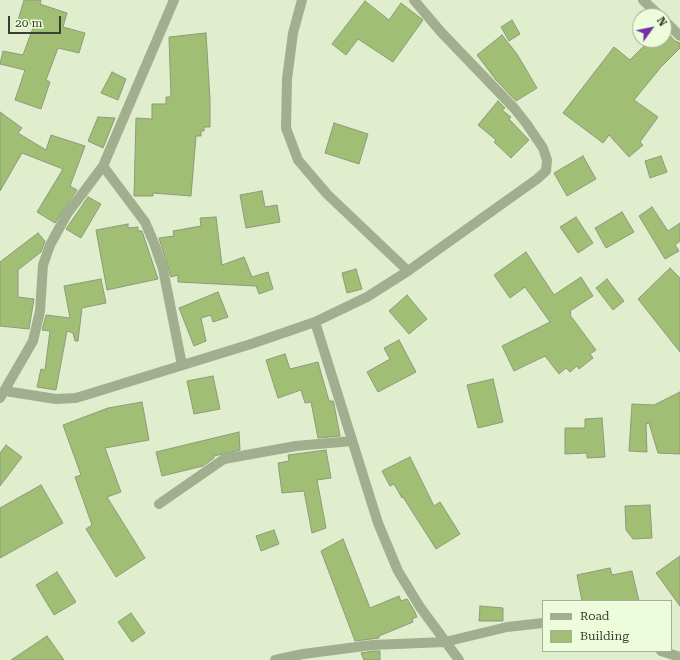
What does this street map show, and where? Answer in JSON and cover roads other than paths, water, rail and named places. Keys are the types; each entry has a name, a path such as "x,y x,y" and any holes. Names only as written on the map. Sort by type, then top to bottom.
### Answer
{"street":[{"path":"174,0 103,166 67,214 50,245 43,265 40,311 33,341 3,394 56,400 76,398 315,322 367,297 408,271 546,171 547,160 543,148 514,108 414,0"},
{"path":"302,0 293,33 287,79 286,128 298,160 326,194 370,233 408,271"},
{"path":"643,0 652,8"},
{"path":"672,28 680,36"},
{"path":"103,166 145,222 154,243 163,269 182,365"},
{"path":"315,322 378,523 398,571 420,607 456,658"},
{"path":"159,504 224,459 296,446 352,441"},
{"path":"275,660 303,654 372,645 445,642 507,627 542,623"}]}
